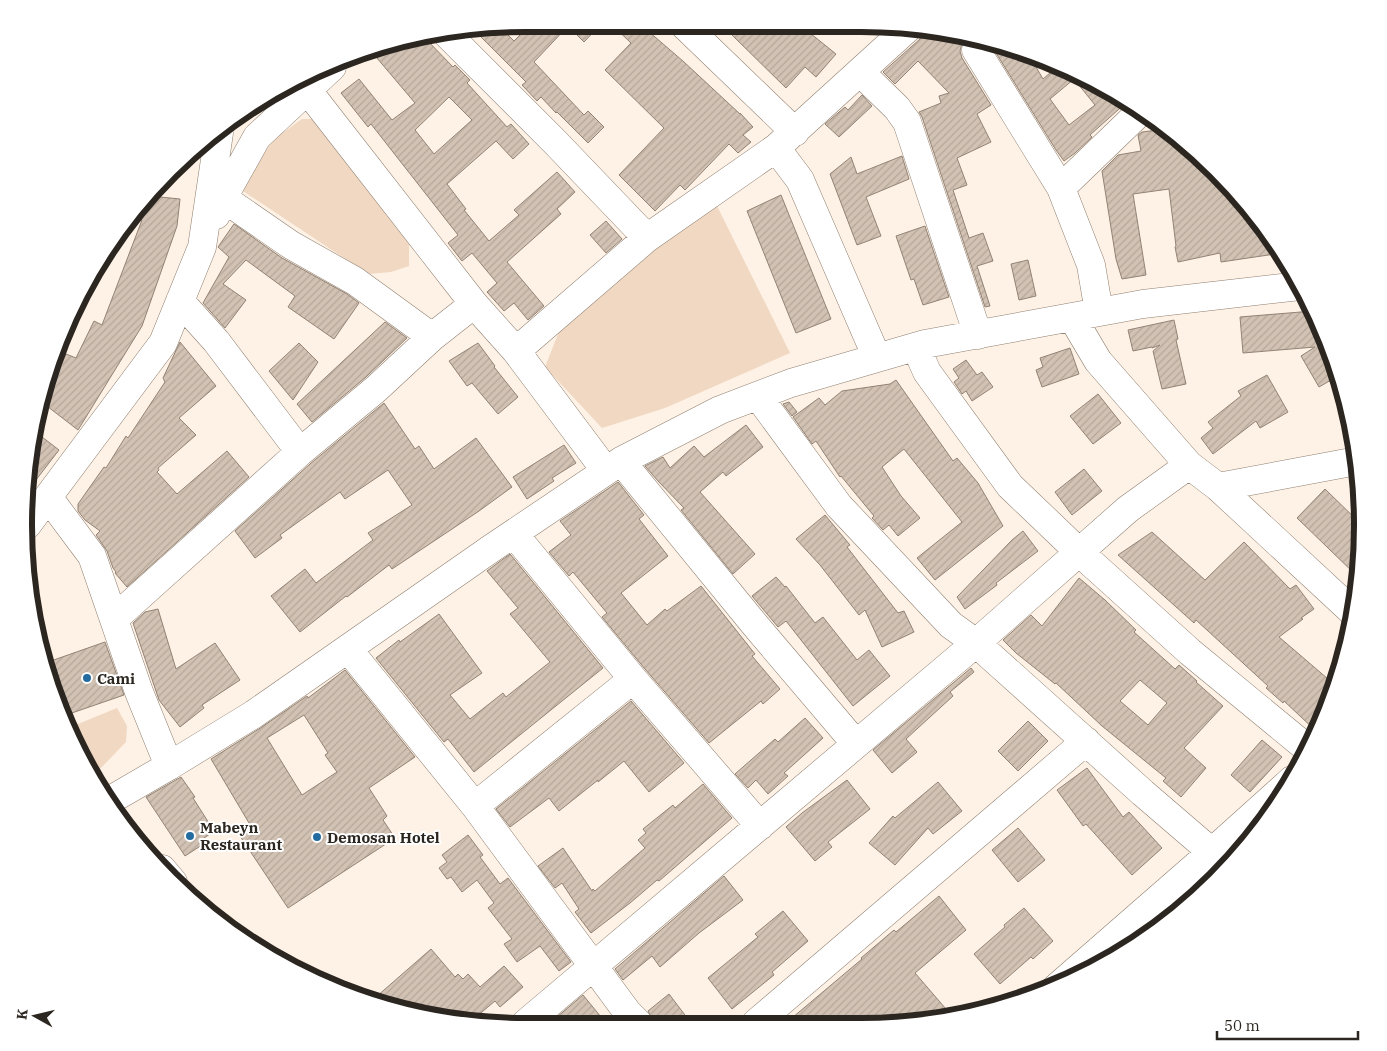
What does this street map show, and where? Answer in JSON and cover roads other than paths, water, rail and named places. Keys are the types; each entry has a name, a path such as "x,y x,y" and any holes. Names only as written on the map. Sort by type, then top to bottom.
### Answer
{"street":[{"path":"690,32 786,140 800,180 876,358"},
{"path":"516,351 647,238 786,140 901,35"},
{"path":"451,38 647,238"},
{"path":"976,50 1061,188 1091,266 1099,312"},
{"path":"860,72 898,108 907,122 978,335"},
{"path":"33,518 163,343 224,198 257,137 323,76"},
{"path":"308,91 474,304 755,625 856,744"},
{"path":"1061,188 1135,116"},
{"path":"202,247 218,140"},
{"path":"224,198 291,245 355,282 432,337"},
{"path":"115,797 254,714 614,466 720,410 791,383 916,347 1143,304 1292,287"},
{"path":"180,301 216,342 300,452"},
{"path":"114,619 300,452 376,389 432,337 474,304"},
{"path":"1072,318 1098,361 1189,465 1218,486 1347,607"},
{"path":"916,347 927,372 1010,486 1079,552 1190,652 1303,746"},
{"path":"758,396 839,506 951,625 976,643 1143,793 1220,859"},
{"path":"1218,486 1350,462"},
{"path":"532,1018 976,643 1128,509 1189,465"},
{"path":"48,497 92,556 140,692 169,766"},
{"path":"514,534 633,679 760,826"},
{"path":"348,649 474,806 633,1018"},
{"path":"474,806 633,679"},
{"path":"762,1018 1086,741"},
{"path":"1095,960 1161,911 1220,859 1261,814"}],"place":[{"name":"Cami","path":"87,678"},
{"name":"Mabeyn Restaurant","path":"190,836"},
{"name":"Demosan Hotel","path":"317,837"}]}
